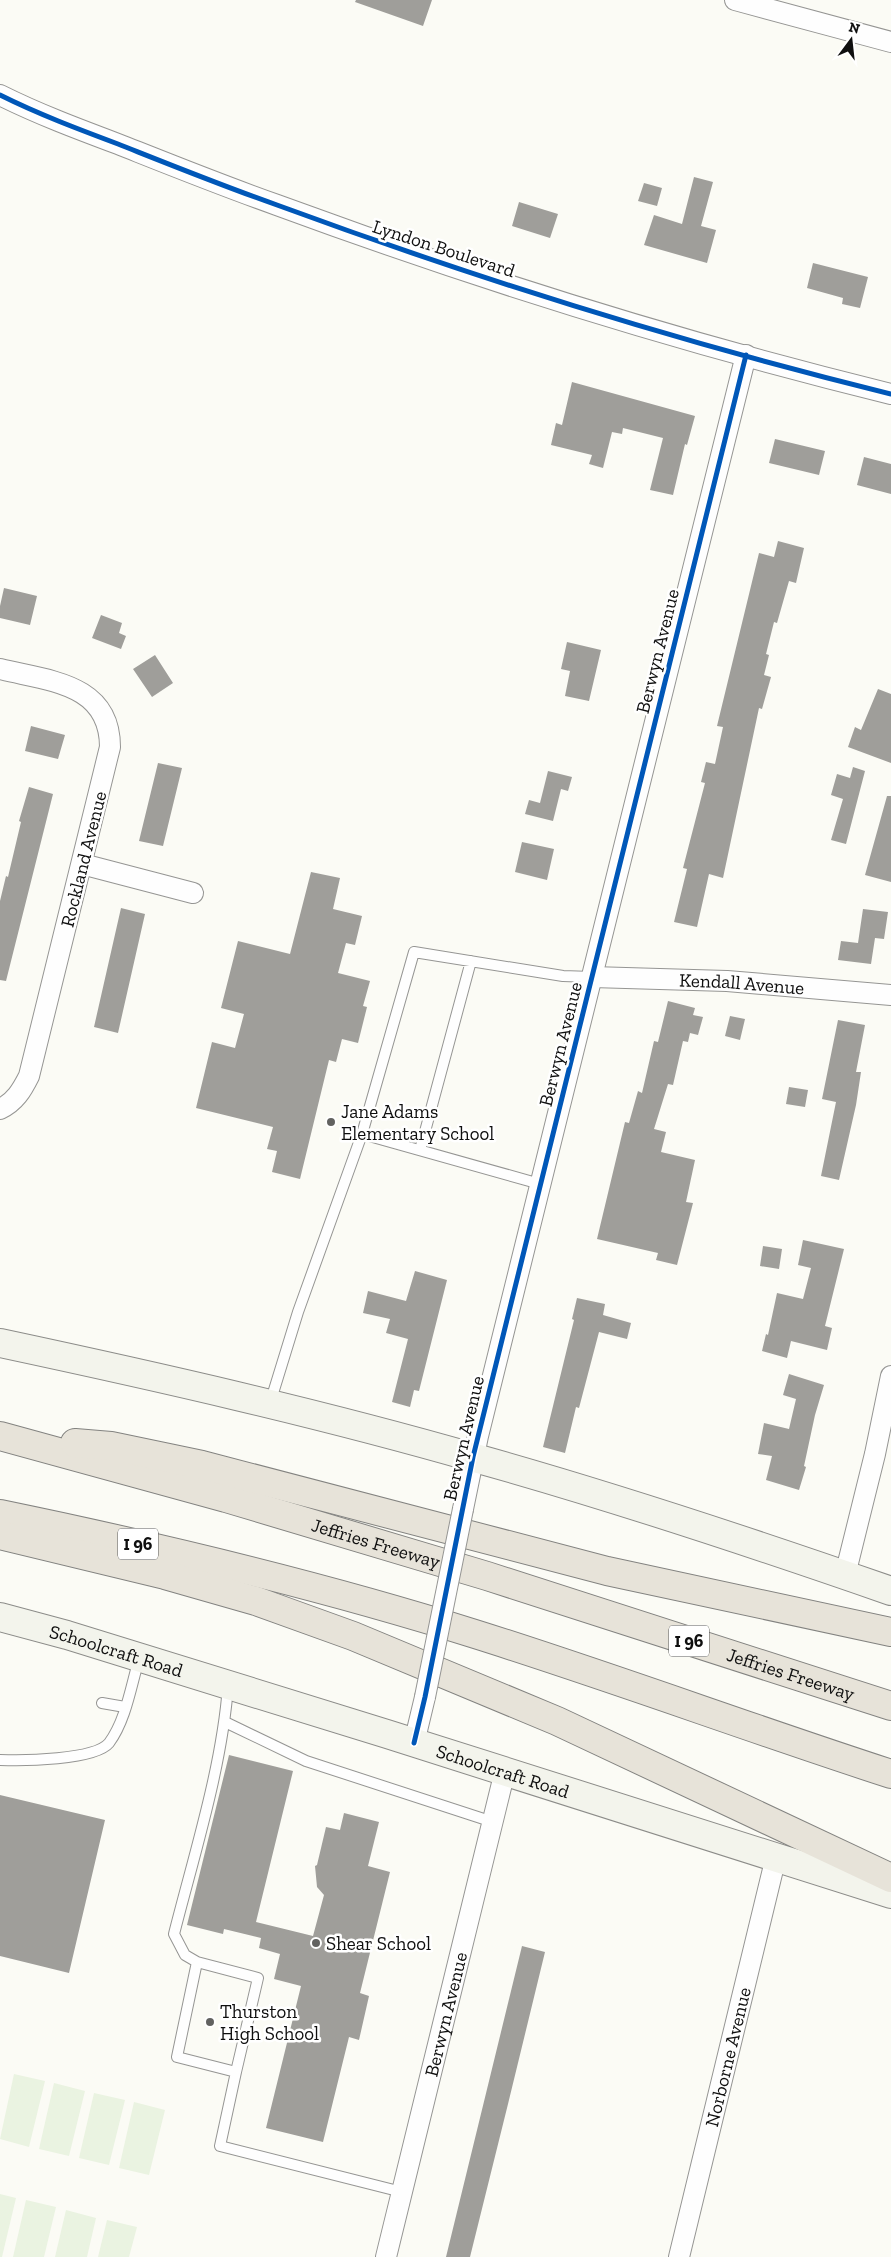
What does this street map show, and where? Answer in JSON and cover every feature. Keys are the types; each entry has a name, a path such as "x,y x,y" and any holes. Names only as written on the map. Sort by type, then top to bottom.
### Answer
{"highway":[{"path":"0,1436 111,1446 202,1465 608,1571 891,1632"},
{"name":"Jeffries Freeway","path":"0,1436 226,1498 487,1576 891,1706"},
{"name":"I 96","path":"0,1514 276,1576 463,1630 590,1671 769,1734 891,1774"},
{"path":"0,1535 165,1575 256,1601 353,1636 557,1721 891,1878"}],"main road":[{"path":"0,1343 269,1404 472,1457 662,1514 891,1591"},
{"name":"Schoolcraft Road","path":"0,1617 140,1658 505,1771 891,1894"}],"street":[{"path":"734,0 891,42"},
{"name":"Lyndon Boulevard","path":"0,96 210,180 358,235 590,310 891,394"},
{"name":"Berwyn Avenue","path":"414,1743 425,1697 472,1457 746,355"},
{"name":"Rockland Avenue","path":"0,669 72,687 86,695 98,706 107,724 110,747 28,1076 22,1091 11,1103 2,1109"},
{"path":"82,864 193,893"},
{"name":"Kendall Avenue","path":"592,977 726,981 891,995"},
{"path":"845,1575 875,1454 891,1376"},
{"name":"Berwyn Avenue","path":"386,2257 505,1771"},
{"name":"Norborne Avenue","path":"679,2257 776,1857"}],"lane":[{"path":"269,1404 298,1312 362,1134 414,952 563,976 592,977"},
{"path":"420,1150 471,961"},
{"path":"362,1134 540,1184"},
{"path":"0,1760 79,1756 108,1745 119,1726 140,1658"},
{"path":"228,1685 225,1722 174,1934 185,1955 198,1962 258,1978 220,2146 402,2192"},
{"path":"102,1703 124,1707"},
{"path":"225,1722 306,1761 493,1822"},
{"path":"198,1962 177,2057 236,2072"}],"green space":[{"path":"14,2074 45,2081 29,2147 0,2139"},
{"path":"54,2083 85,2091 69,2156 39,2149"},
{"path":"94,2093 125,2100 109,2165 79,2158"},
{"path":"134,2102 165,2110 149,2175 119,2168"},
{"path":"0,2194 16,2198 2,2257 0,2257"},
{"path":"26,2200 56,2207 44,2257 13,2257"},
{"path":"66,2210 96,2218 87,2257 55,2257"},
{"path":"107,2220 137,2227 129,2257 98,2257"}],"building":[{"path":"356,0 432,0 423,26 355,2"},
{"path":"694,177 713,182 701,226 716,230 707,263 644,245 654,215 682,224"},
{"path":"644,183 662,188 657,206 638,201"},
{"path":"519,202 558,214 550,238 512,226"},
{"path":"813,263 868,277 860,308 842,304 843,298 807,288"},
{"path":"572,382 695,416 687,445 685,444 673,495 650,490 663,438 623,428 622,434 612,432 603,468 589,464 592,455 551,445 556,423 562,425"},
{"path":"775,439 825,451 819,475 769,463"},
{"path":"864,457 891,464 891,494 857,485"},
{"path":"778,541 804,548 796,583 789,581 777,623 774,622 766,654 769,655 764,675 771,677 762,709 759,708 723,878 709,874 697,927 674,922 687,869 683,868 705,783 701,782 706,762 715,764 723,727 717,726 759,553 774,557"},
{"path":"4,588 37,596 30,625 0,618 0,606"},
{"path":"101,615 122,623 119,633 126,636 121,649 92,638"},
{"path":"567,642 601,650 589,701 565,696 570,671 561,669"},
{"path":"155,655 173,683 152,697 133,669"},
{"path":"878,689 891,694 891,763 848,747 855,727 861,730"},
{"path":"31,726 65,735 58,759 25,751"},
{"path":"158,763 182,768 163,846 139,841"},
{"path":"853,767 865,771 846,844 831,840 843,799 831,795 837,774 850,778"},
{"path":"548,771 572,777 568,791 561,789 553,821 525,814 529,800 540,803"},
{"path":"29,787 53,794 6,981 0,980 0,901 6,876 8,877 21,822 19,821"},
{"path":"887,796 891,796 891,882 865,875"},
{"path":"522,842 554,849 547,880 515,872"},
{"path":"311,872 340,878 333,909 362,916 355,945 346,943 338,973 370,981 363,1006 367,1007 358,1043 342,1039 336,1062 329,1060 300,1179 272,1172 277,1151 267,1149 273,1127 196,1108 212,1042 235,1048 244,1014 221,1008 238,941 290,954"},
{"path":"121,908 145,914 118,1033 94,1027"},
{"path":"863,909 888,912 884,939 875,938 871,964 838,960 841,941 858,943"},
{"path":"668,1001 695,1008 693,1015 703,1017 698,1035 690,1033 688,1042 683,1041 673,1085 668,1084 654,1129 666,1132 661,1152 695,1160 686,1202 693,1203 677,1265 656,1260 658,1253 597,1239 625,1122 629,1123 638,1091 642,1093 654,1041 658,1042"},
{"path":"730,1016 745,1019 740,1040 725,1036"},
{"path":"838,1020 865,1025 856,1072 861,1072 856,1105 839,1180 821,1176 836,1102 822,1099"},
{"path":"789,1087 808,1090 805,1107 786,1104"},
{"path":"803,1240 844,1249 825,1326 832,1328 827,1350 791,1341 787,1358 762,1351 766,1334 768,1335 777,1293 803,1299 811,1268 798,1265"},
{"path":"763,1246 782,1249 779,1269 760,1266"},
{"path":"415,1271 447,1280 419,1391 414,1390 410,1407 392,1402 408,1339 386,1333 390,1319 363,1313 368,1291 406,1301"},
{"path":"577,1298 605,1304 603,1315 631,1323 627,1339 599,1332 579,1408 576,1407 565,1453 543,1447 574,1320 572,1319"},
{"path":"789,1374 824,1385 815,1415 804,1466 806,1467 799,1490 766,1480 772,1456 758,1454 764,1423 789,1429 796,1399 783,1395"},
{"name":"Shear School","path":"229,1755 293,1771 256,1922 313,1936 324,1895 317,1887 315,1866 317,1865 326,1827 340,1830 344,1813 379,1822 368,1866 390,1872 360,1993 369,1996 359,2040 349,2037 323,2142 266,2128 301,1986 274,1979 280,1954 259,1948 261,1938 224,1929 223,1934 187,1925"},
{"path":"0,1795 105,1820 69,1973 0,1956"},
{"path":"522,1946 545,1952 508,2104 470,2257 446,2257"}],"cycle path":[{"path":"0,95 58,121 217,183 428,259 658,331 891,394"},
{"path":"414,1743 473,1457 746,355"}],"place":[{"name":"Jane Adams Elementary School","path":"331,1122"},
{"name":"Shear School","path":"316,1943"},
{"name":"Thurston High School","path":"210,2022"}]}
